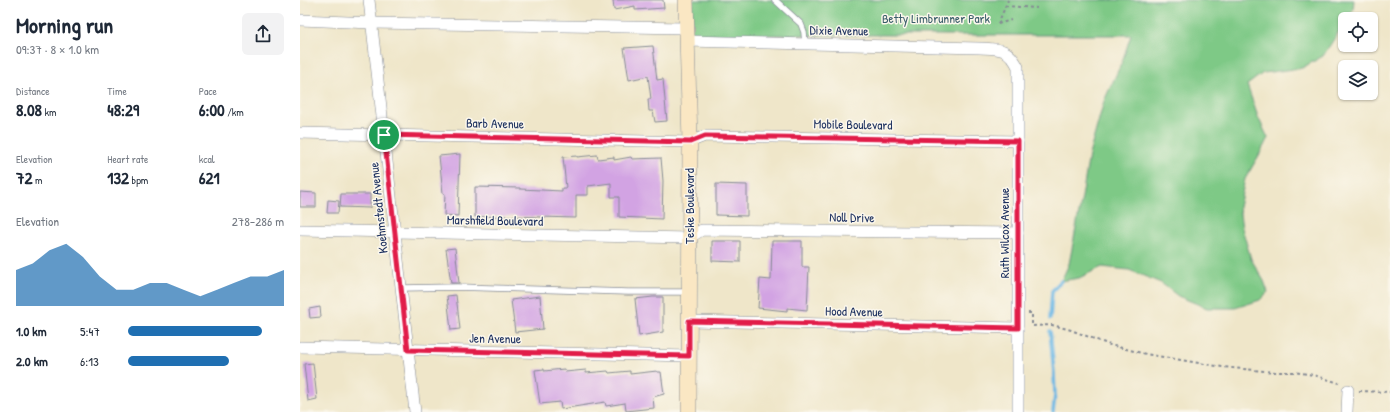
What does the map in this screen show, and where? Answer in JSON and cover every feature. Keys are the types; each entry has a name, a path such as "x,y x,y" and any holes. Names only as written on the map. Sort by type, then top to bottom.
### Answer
{"street":[{"name":"Koehmstedt Avenue","path":"369,0 416,412"},
{"name":"Teske Boulevard","path":"686,0 690,142 689,412"},
{"name":"Dixie Avenue","path":"300,20 686,34 805,44 999,49 1012,56"},
{"name":"Ruth Wilcox Avenue","path":"1012,56 1018,67 1018,412"},
{"name":"Barb Avenue","path":"300,133 690,142"},
{"name":"Mobile Boulevard","path":"690,142 705,136 1018,141"},
{"name":"Marshfield Boulevard","path":"300,230 689,238"},
{"name":"Noll Drive","path":"689,238 702,230 1018,233"},
{"name":"Hood Avenue","path":"689,321 1018,328"},
{"name":"Jen Avenue","path":"300,348 689,356"},
{"path":"1347,412 1348,390"}],"lane":[{"path":"775,0 801,24 804,32 805,44"},
{"path":"402,288 457,287 628,292 689,292"}],"path":[{"path":"1008,0 998,24 1011,20"},
{"path":"1005,6 1037,8"},
{"path":"1040,325 1052,325 1071,330 1110,345 1146,354 1238,368 1314,375 1339,383 1348,390 1390,392"}],"green space":[{"name":"Betty Limbrunner Park","path":"691,0 1354,0 1352,12 1338,12 1338,33 1323,56 1302,68 1263,73 1247,85 1258,117 1268,138 1245,179 1239,207 1242,228 1251,259 1264,281 1268,292 1260,300 1235,308 1207,308 1178,296 1161,283 1129,270 1102,267 1079,278 1061,281 1069,264 1089,155 1104,101 1122,62 1131,35 691,35"}],"building":[{"path":"613,0 663,0 664,8 635,10 635,6 614,10"},
{"path":"653,46 657,80 663,79 667,121 655,122 653,111 649,111 648,99 651,99 648,76 629,80 624,48"},
{"path":"460,154 458,216 444,215 445,194 443,193 439,156"},
{"path":"597,155 598,159 614,157 614,160 631,157 632,159 661,158 663,181 662,219 619,217 619,197 611,197 611,183 588,186 588,195 576,195 576,218 505,216 475,217 475,187 562,191 562,188 566,188 563,157"},
{"path":"716,184 747,185 747,216 716,215"},
{"path":"300,192 316,193 316,207 300,207"},
{"path":"341,194 370,194 370,208 340,207"},
{"path":"328,200 339,201 338,213 327,213"},
{"path":"712,241 740,241 740,262 712,261"},
{"path":"772,241 802,241 802,267 809,267 807,310 787,308 787,311 758,308 760,279 771,280"},
{"path":"455,248 459,283 451,283 446,249"},
{"path":"456,295 460,329 451,330 447,296"},
{"path":"540,296 543,329 515,332 511,300"},
{"path":"663,297 663,332 639,336 635,299"},
{"path":"320,307 321,317 310,318 309,309"},
{"path":"313,363 317,399 308,401 304,364"},
{"path":"544,369 544,371 564,369 565,372 586,370 586,373 630,371 630,374 657,371 661,372 664,394 653,397 654,408 626,411 625,403 606,406 605,402 561,409 560,402 540,404 535,370"}],"waterway":[{"path":"1050,319 1052,291 1061,281"},
{"path":"1050,331 1055,395 1053,412"}],"route":[{"path":"384,135 690,142 705,136 1018,141 1018,328 689,321 689,356 408,350 384,135"}]}
